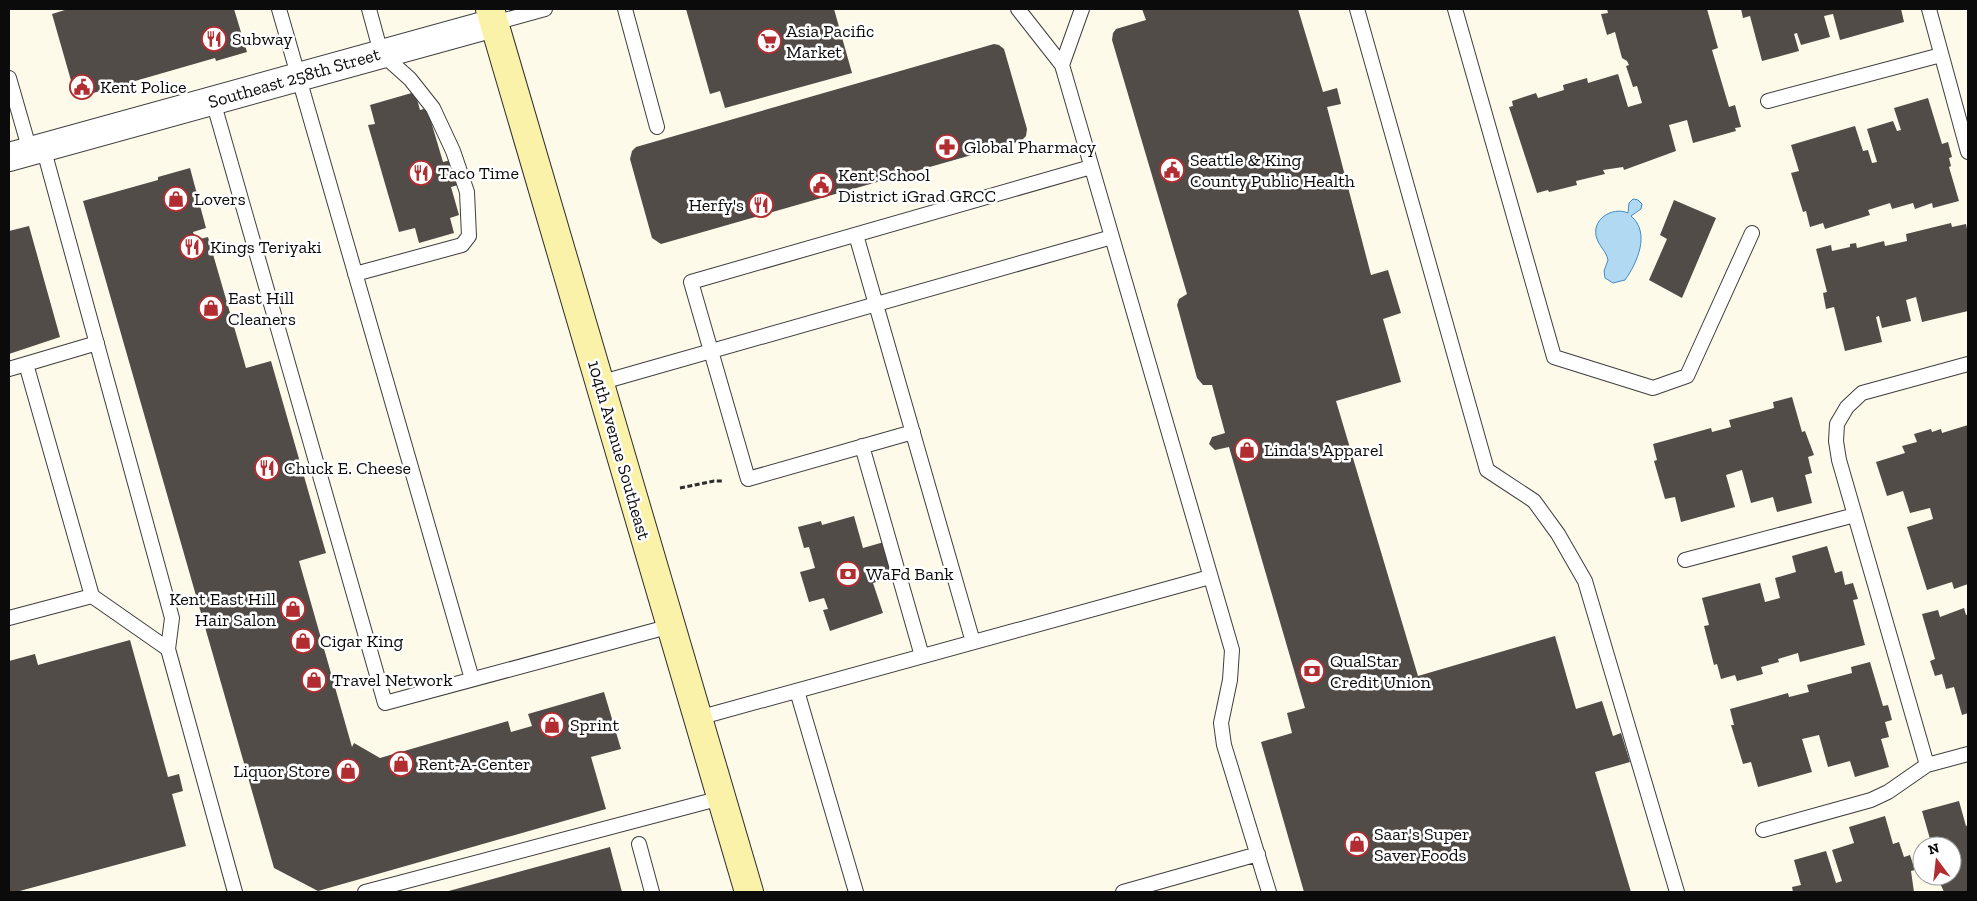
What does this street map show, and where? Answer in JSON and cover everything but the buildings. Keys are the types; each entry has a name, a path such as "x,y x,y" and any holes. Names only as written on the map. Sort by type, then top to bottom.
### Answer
{"street":[{"name":"Southeast 258th Street","path":"27,152 381,53 492,16"},
{"name":"104th Avenue Southeast","path":"492,16 749,892"}],"lane":[{"path":"279,9 472,679"},
{"path":"355,274 462,245 469,236 467,192 453,151 433,108 410,79 381,53 369,9"},
{"path":"492,16 545,9"},
{"path":"625,9 657,127"},
{"path":"1018,9 1062,65 1232,650 1230,680 1220,723 1224,745 1269,892"},
{"path":"1062,65 1082,9"},
{"path":"1357,9 1487,470 1534,501 1558,534 1584,581 1677,892"},
{"path":"1456,9 1554,357 1653,388 1688,376 1752,234"},
{"path":"1928,9 1968,152"},
{"path":"1768,100 1941,55"},
{"path":"9,78 27,152 97,343 172,618 168,650 235,892"},
{"path":"213,101 385,703 671,626"},
{"path":"913,432 748,479 692,282 1091,167"},
{"path":"856,234 973,642"},
{"path":"600,383 1112,237"},
{"path":"9,369 97,343"},
{"path":"26,364 92,596 168,650"},
{"path":"1927,765 1855,515 1836,442 1837,424 1847,407 1862,393 1968,364"},
{"path":"862,446 922,656"},
{"path":"1685,560 1855,515"},
{"path":"698,718 1210,577"},
{"path":"10,615 92,596"},
{"path":"797,691 856,892"},
{"path":"1763,830 1871,800 1888,792 1927,765 1968,754"},
{"path":"365,892 721,798"},
{"path":"639,844 652,892"},
{"path":"1123,892 1258,854"}],"path":[{"path":"680,488 714,481 727,481"}],"water":[{"path":"1633,199 1638,200 1642,204 1641,209 1631,216 1637,223 1640,231 1640,248 1634,265 1625,280 1613,283 1605,278 1604,271 1608,260 1597,239 1597,226 1604,216 1609,213 1622,211 1628,213 1629,203"}],"place":[{"name":"Subway","path":"214,39"},
{"name":"Asia Pacific Market","path":"769,41"},
{"name":"Kent Police","path":"82,87"},
{"name":"Global Pharmacy","path":"947,147"},
{"name":"Seattle & King County Public Health","path":"1172,170"},
{"name":"Taco Time","path":"421,173"},
{"name":"Kent School District iGrad GRCC","path":"821,185"},
{"name":"Lovers","path":"176,199"},
{"name":"Herfy's","path":"761,205"},
{"name":"Kings Teriyaki","path":"192,247"},
{"name":"East Hill Cleaners","path":"211,308"},
{"name":"Linda's Apparel","path":"1247,450"},
{"name":"Chuck E. Cheese","path":"267,468"},
{"name":"WaFd Bank","path":"848,574"},
{"name":"Kent East Hill Hair Salon","path":"293,609"},
{"name":"Cigar King","path":"303,641"},
{"name":"QualStar Credit Union","path":"1312,671"},
{"name":"Travel Network","path":"314,680"},
{"name":"Sprint","path":"552,725"},
{"name":"Rent-A-Center","path":"401,764"},
{"name":"Liquor Store","path":"348,771"},
{"name":"Saar's Super Saver Foods","path":"1357,844"}]}
